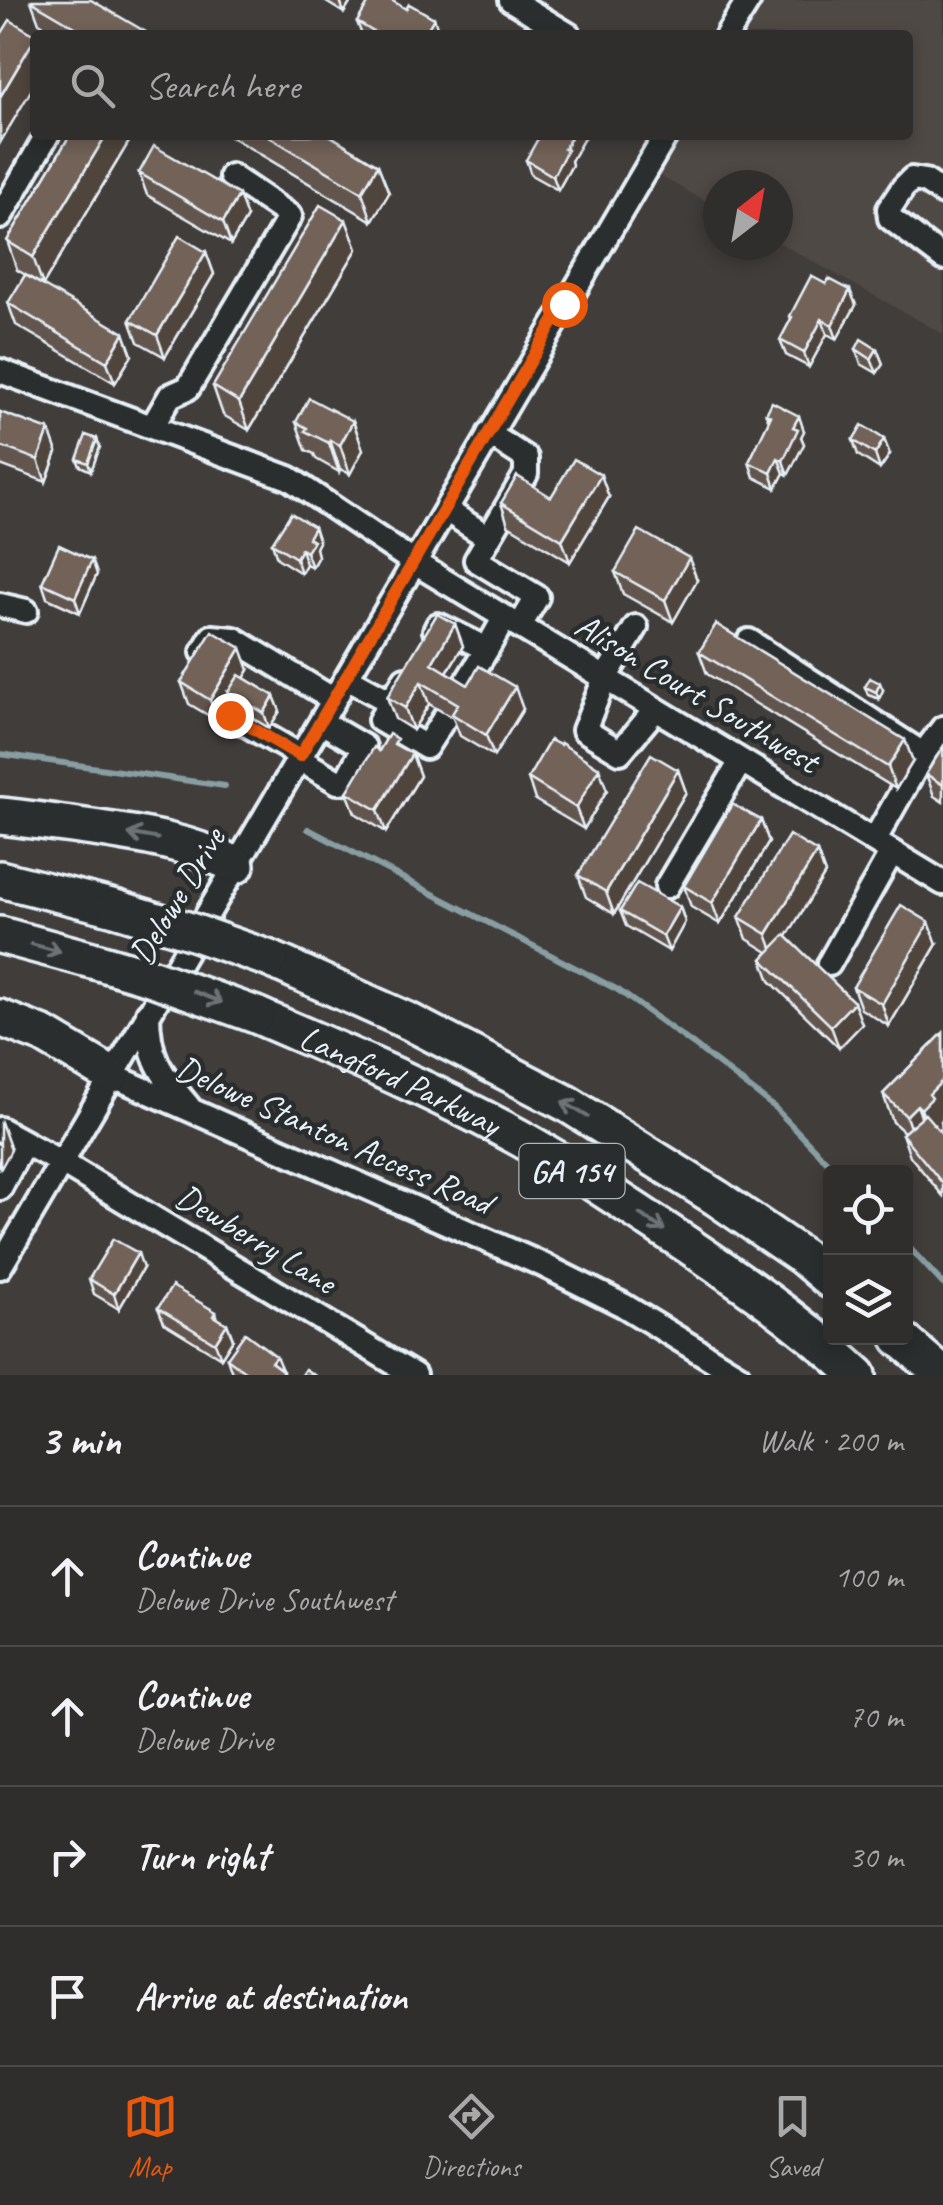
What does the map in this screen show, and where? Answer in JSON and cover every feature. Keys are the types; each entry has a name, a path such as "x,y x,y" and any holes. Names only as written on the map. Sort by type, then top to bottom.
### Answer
{"highway":[{"path":"0,816 178,842 236,865"},
{"name":"Langford Parkway","path":"0,880 188,930 270,960 410,1022 566,1103 717,1198 823,1274"},
{"name":"Langford Parkway","path":"0,935 150,977 256,1016 391,1073 509,1132 744,1282 858,1375"},
{"path":"0,1018 44,1036 111,1075"},
{"path":"908,1345 943,1375"}],"street":[{"path":"511,0 561,30"},
{"path":"730,30 749,0"},
{"path":"0,217 44,140"},
{"name":"Delowe Drive","path":"0,1266 8,1236 62,1162 663,140"},
{"path":"152,427 170,396 188,388 290,216 232,176"},
{"path":"943,192 925,181 912,180 889,210 890,218 943,258"},
{"name":"Alison Court Southwest","path":"0,371 289,478 415,563 943,883"},
{"path":"347,678 427,689 487,649 538,597 476,560 526,474 526,458 489,434"},
{"path":"446,510 489,538"},
{"path":"0,605 26,611"},
{"path":"427,689 424,649 438,625 487,649"},
{"path":"636,627 604,678 584,730 620,752 656,709"},
{"path":"193,669 212,637 234,639 334,700"},
{"path":"749,641 924,754"},
{"path":"230,715 338,782 346,781 364,748 320,722"},
{"path":"829,964 924,754 943,728"},
{"path":"668,886 742,761"},
{"path":"148,1014 152,1053 166,1079 191,1110"},
{"name":"Delowe Stanton Access Road","path":"111,1075 542,1265 624,1305 738,1375"},
{"name":"Dewberry Lane","path":"0,1129 62,1162 414,1375"},
{"path":"0,1188 24,1142"}],"shaded area":[{"path":"753,0 943,0 943,334 793,250 793,170 703,170 703,200 645,168 663,140 913,140 913,30 734,30"}],"building":[{"path":"91,0 143,30 80,30 31,1"},
{"path":"370,0 391,0 406,9 409,4 434,18 427,30 371,30 357,22"},
{"path":"10,20 30,32 30,46 0,97 0,36"},
{"path":"67,140 103,140 33,257 7,241"},
{"path":"274,140 337,140 378,165 362,192"},
{"path":"537,140 569,140 553,176 526,160"},
{"path":"154,146 239,195 223,222 139,173"},
{"path":"320,205 346,220 239,402 213,386"},
{"path":"179,236 206,252 157,335 130,320"},
{"path":"25,275 124,333 107,362 8,303"},
{"path":"811,276 826,284 829,279 850,290 832,325 822,319 804,353 780,340"},
{"path":"861,339 877,349 871,359 856,349"},
{"path":"309,398 353,421 340,445 305,431 307,428 296,422"},
{"path":"772,402 799,416 793,427 798,429 783,461 778,458 771,473 749,462 771,416 766,414"},
{"path":"0,412 49,430 38,460 0,446"},
{"path":"862,425 884,439 875,454 853,440"},
{"path":"86,435 97,439 88,463 77,459"},
{"path":"574,459 601,475 562,540 501,503 517,476 551,497"},
{"path":"291,513 314,527 308,538 313,541 296,558 272,543"},
{"path":"639,530 689,558 665,600 615,572"},
{"path":"59,545 92,560 75,598 42,583"},
{"path":"437,614 455,624 432,663 468,685 479,666 515,687 486,735 452,714 458,704 421,682 405,708 387,697"},
{"path":"716,624 905,740 888,767 699,652"},
{"path":"212,631 241,648 210,700 181,682"},
{"path":"239,675 274,696 264,713 228,692"},
{"path":"870,678 880,683 876,692 865,687"},
{"path":"389,734 397,739 394,744 412,754 378,810 347,792 374,747 379,751"},
{"path":"550,740 599,768 576,808 528,778"},
{"path":"943,747 943,785 926,774"},
{"path":"651,754 678,770 606,892 578,875"},
{"path":"732,804 761,820 712,903 684,886"},
{"path":"789,835 817,852 767,934 739,917"},
{"path":"637,883 680,907 663,936 620,911"},
{"path":"901,905 929,922 882,1004 853,987"},
{"path":"785,935 854,1002 831,1026 762,959"},
{"path":"943,1033 943,1080 921,1109 917,1105 906,1116 883,1094"},
{"path":"925,1114 943,1135 943,1184 902,1134"},
{"path":"113,1239 138,1253 114,1294 89,1279"},
{"path":"172,1286 216,1312 214,1316 227,1324 215,1343 158,1308"},
{"path":"245,1333 276,1356 271,1362 283,1371 280,1375 250,1375 227,1358"}],"waterway":[{"path":"0,754 225,786"},
{"path":"308,829 618,990 774,1107 830,1165"},
{"path":"913,1252 943,1284"}],"route":[{"path":"230,715 300,756 564,304"}]}
